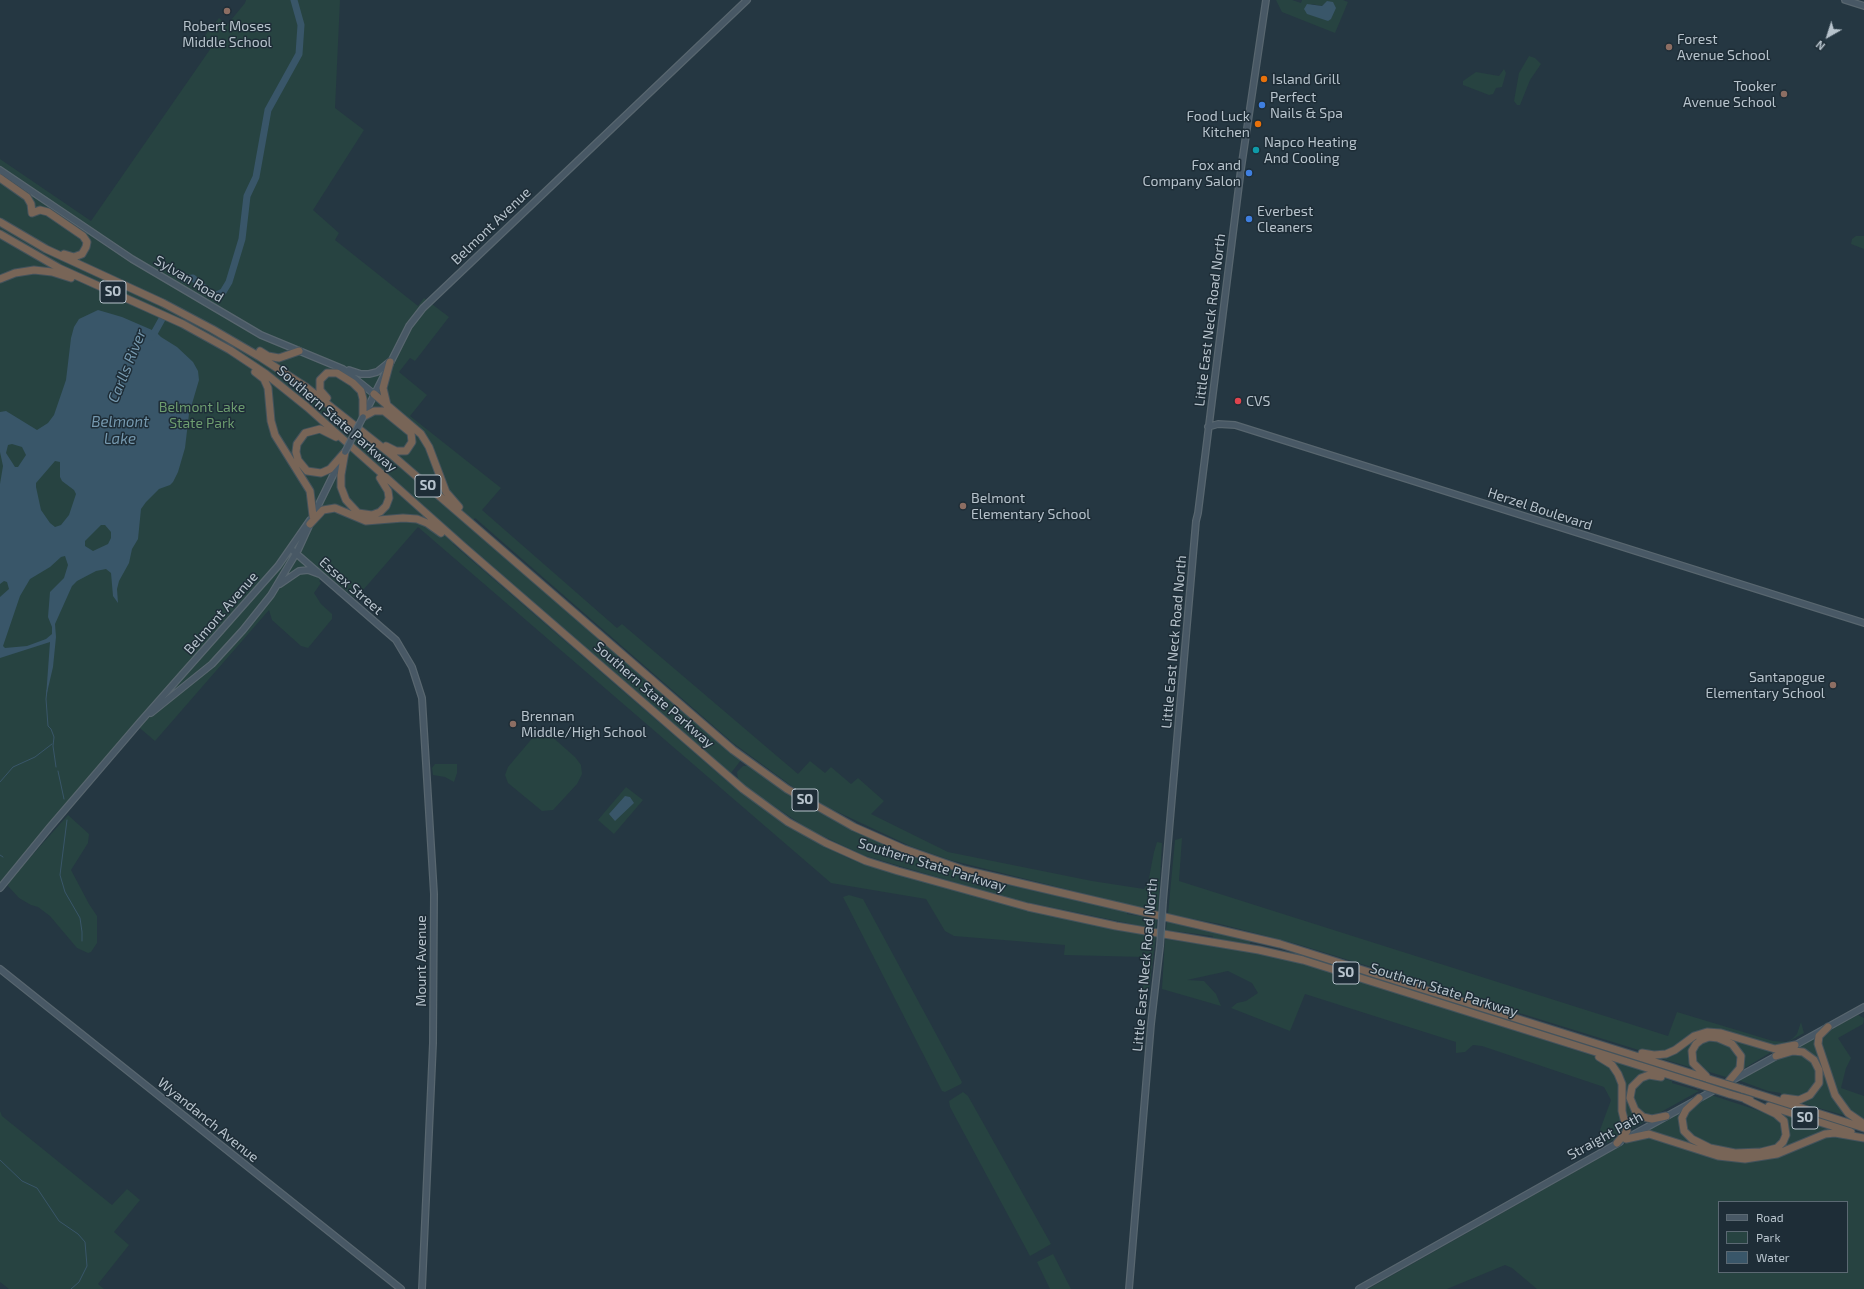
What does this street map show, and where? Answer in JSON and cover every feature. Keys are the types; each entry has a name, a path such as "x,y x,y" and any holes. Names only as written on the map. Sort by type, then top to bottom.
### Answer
{"highway":[{"path":"0,178 27,197 32,213 40,210 48,212 81,234 86,242 85,251 76,257 46,249"},
{"name":"Southern State Parkway","path":"0,222 46,249 163,303 232,340 297,381 376,442 742,757 806,800 874,836 930,859 985,876 1288,946 1864,1128"},
{"name":"Southern State Parkway","path":"1,235 21,247 93,283 164,314 230,350 284,387 373,468 752,796 797,827 836,848 904,873 1028,907 1116,926 1259,950 1296,958 1864,1137"},
{"path":"0,279 15,273 38,270 52,272 93,283"},
{"path":"232,340 274,357 284,357 299,351"},
{"path":"230,350 266,382 273,431 310,491 313,516"},
{"path":"388,406 384,397 383,388 390,362"},
{"path":"350,421 320,390 319,382 325,374 337,373 357,387 363,399 363,417 374,411 384,411 408,428 413,438 410,447 400,452 376,442"},
{"path":"374,394 421,434 429,447 448,495 478,530"},
{"path":"345,452 330,469 316,474 307,471 301,466 296,458 296,449 302,436 315,429 325,431 346,443"},
{"path":"345,452 340,478 343,494 353,509 363,515 372,515 380,512 386,506 389,498 387,488 373,468"},
{"path":"310,524 323,510 332,508 340,509 357,519 366,521 411,518 427,523 464,547"},
{"path":"1828,1027 1819,1036 1818,1044 1835,1095 1848,1113 1864,1124"},
{"path":"1616,1049 1662,1055 1673,1052 1694,1036 1710,1032 1721,1033 1775,1050 1795,1045"},
{"path":"1709,1079 1695,1066 1692,1053 1699,1041 1706,1038 1715,1037 1732,1044 1741,1056 1740,1068 1729,1081"},
{"path":"1575,1046 1608,1062 1619,1076 1622,1089 1622,1111 1627,1130 1625,1135 1617,1144"},
{"path":"1764,1096 1801,1099 1810,1095 1819,1083 1818,1067 1808,1055 1795,1051 1776,1056"},
{"path":"1666,1116 1648,1118 1636,1112 1630,1101 1632,1087 1637,1081 1647,1076 1683,1079"},
{"path":"1699,1098 1686,1110 1682,1118 1684,1131 1692,1139 1715,1149 1735,1153 1761,1152 1777,1148 1785,1137 1786,1130 1784,1121 1776,1114 1745,1099"},
{"path":"1626,1139 1649,1134 1718,1156 1749,1159 1777,1154 1825,1134 1835,1133 1864,1137"}],"street":[{"name":"Belmont Avenue","path":"140,722 212,664 243,630 275,588 286,570 294,551 390,362 411,323 423,308 747,0"},
{"name":"Little East Neck Road North","path":"1129,1289 1151,1024 1160,946 1194,535 1242,163 1266,0"},
{"path":"1845,0 1864,6"},
{"name":"Sylvan Road","path":"0,170 119,251 185,291 261,335 338,367 354,376 374,394"},
{"path":"338,367 361,374 369,374 378,371 390,362"},
{"name":"Herzel Boulevard","path":"1208,427 1218,424 1235,424 1864,624"},
{"name":"Belmont Avenue","path":"0,888 140,722 278,566 294,551 313,516"},
{"name":"Essex Street","path":"294,551 396,640"},
{"path":"278,566 286,570"},
{"path":"275,588 290,575 299,571 308,570 320,575"},
{"name":"Mount Avenue","path":"396,640 412,667 422,698 433,869 433,1043 422,1289"},
{"name":"Wyandanch Avenue","path":"0,969 401,1289"},
{"name":"Straight Path","path":"1360,1289 1666,1116 1864,1008"}],"green space":[{"name":"Belmont Lake State Park","path":"246,0 340,0 335,108 364,130 313,210 339,233 335,240 418,306 424,298 449,317 415,361 410,358 399,372 427,395 410,416 501,488 482,510 617,628 622,624 798,774 810,761 825,773 831,767 851,784 858,778 884,801 871,814 948,852 1092,881 1144,889 1148,883 1157,842 1162,843 1158,912 950,860 910,846 825,806 793,787 733,743 475,518 468,526 741,760 731,773 459,537 453,544 727,781 785,825 850,859 952,890 1115,928 1114,930 1156,936 1149,990 1143,989 1144,957 1064,955 1065,945 954,936 945,931 926,899 831,883 418,527 357,597 353,597 326,574 319,581 321,583 314,593 321,604 332,614 332,619 308,648 301,646 272,620 269,610 155,741 135,724 0,882 0,159 91,221 211,48 202,39 219,18 227,25"},
{"path":"1276,0 1292,0 1301,3 1302,0 1343,0 1348,2 1335,33 1282,12","holes":["1311,4 1322,6 1324,4 1328,21"]},
{"path":"1529,56 1535,58 1541,64 1530,80 1520,105 1517,105 1514,101 1519,73"},
{"path":"1504,69 1506,73 1502,87 1496,88 1493,94 1489,95 1463,85 1463,81 1476,72 1499,76"},
{"path":"1856,236 1864,236 1864,249 1851,244 1852,239"},
{"path":"535,735 550,735 575,757 581,765 582,774 577,784 553,810 542,811 508,783 505,775 508,767"},
{"path":"435,764 457,764 457,773 454,782 445,777 433,775 432,768"},
{"path":"743,766 749,766 808,806 839,823 901,852 986,880 1127,912 1127,914 1157,919 1156,929 1007,898 863,855 810,830 760,797 738,780 737,772"},
{"path":"626,787 643,800 614,834 598,820"},
{"path":"68,815 89,834 88,843 71,870 97,916 97,943 91,952 88,953 77,948 50,916 38,907 19,898 8,886 10,880"},
{"path":"1182,838 1179,881 1668,1036 1677,1012 1773,1041 1786,1042 1792,1039 1797,1034 1801,1022 1804,1033 1779,1047 1711,1029 1664,1053 1645,1052 1297,944 1220,924 1168,914 1175,840"},
{"path":"849,895 863,899 962,1082 961,1084 945,1092 942,1091 843,897"},
{"path":"1167,921 1199,930 1200,928 1251,940 1250,944 1213,938 1213,936 1166,930"},
{"path":"1165,939 1270,955 1315,967 1600,1058 1607,1062 1618,1075 1626,1127 1623,1135 1607,1143 1600,1130 1611,1100 1604,1087 1482,1046 1473,1045 1465,1052 1456,1053 1456,1042 1305,994 1290,1031 1231,1008 1237,1003 1246,1001 1258,993 1252,983 1228,971 1187,980 1204,981 1216,994 1221,1006 1162,989"},
{"path":"1858,1015 1864,1018 1863,1024 1838,1038 1851,1058 1846,1068 1841,1088 1864,1096 1864,1120 1855,1116 1839,1099 1828,1063 1820,1044 1824,1033"},
{"path":"1817,1037 1825,1067 1850,1117 1798,1102 1816,1092 1817,1060 1811,1053 1796,1048"},
{"path":"1693,1039 1696,1041 1693,1068 1656,1057"},
{"path":"1709,1039 1731,1045 1738,1054 1740,1062 1733,1072 1726,1077 1706,1071 1695,1061 1694,1054 1696,1046"},
{"path":"1728,1039 1773,1051 1740,1071 1743,1067"},
{"path":"1793,1052 1812,1059 1817,1068 1817,1080 1813,1090 1802,1096 1794,1098 1781,1095 1781,1093 1768,1091 1738,1080 1785,1054"},
{"path":"1614,1061 1650,1072 1644,1074 1628,1097 1648,1120 1631,1129 1630,1129"},
{"path":"1656,1076 1672,1081 1672,1083 1699,1091 1661,1112 1649,1116 1644,1115 1638,1110 1633,1102 1634,1087 1638,1082"},
{"path":"963,1092 968,1096 1051,1244 1030,1256 950,1107 949,1101"},
{"path":"1711,1095 1772,1115 1780,1120 1783,1128 1783,1135 1780,1138 1782,1139 1777,1145 1770,1148 1740,1151 1707,1144 1694,1138 1685,1128 1684,1115 1695,1104"},
{"path":"1683,1110 1689,1141 1702,1148 1646,1131"},
{"path":"0,1111 2,1116 112,1205 127,1189 140,1200 114,1232 129,1245 98,1284 104,1289 9,1289 0,1282"},
{"path":"1784,1115 1832,1130 1790,1147 1778,1150 1783,1148 1782,1146 1787,1137 1788,1127"},
{"path":"1646,1135 1759,1159 1825,1136 1845,1137 1864,1143 1864,1289 1537,1289 1512,1268 1505,1265 1447,1289 1368,1289 1633,1139"},
{"path":"1053,1254 1071,1289 1050,1289 1037,1262"}],"water":[{"path":"1327,1 1333,2 1336,8 1331,19 1328,21 1307,14 1304,9 1307,4 1322,6"},
{"name":"Belmont Lake","path":"98,310 122,317 152,330 154,328 157,329 156,332 161,337 177,347 193,362 198,371 199,380 189,414 185,448 178,472 170,485 159,489 141,509 138,539 132,549 129,563 119,581 117,589 118,603 113,596 111,573 106,569 96,571 77,581 72,586 55,624 56,637 53,667 46,697 50,642 0,658 0,597 9,589 7,582 4,581 0,584 0,484 3,466 0,452 0,412 6,411 37,430 48,423 54,415 66,380 71,338 74,327 79,319","holes":["12,444 22,447 26,455 18,467 15,467 6,453 8,445","55,461 60,462 60,477 62,481 74,490 76,494 69,515 61,525 55,527 50,523 41,510 36,483","101,525 105,525 111,532 111,538 108,544 93,551 85,546 85,541","65,556 68,565 64,578 50,592 48,617 52,627 52,634 46,639 27,646 5,648 3,646 20,596 30,579 50,567 61,557"]},
{"path":"625,796 630,797 634,803 615,821 609,814"}],"waterway":[{"name":"Carlls River","path":"184,279 193,278 210,293 217,295 223,292 229,282 242,239 247,196 256,177 268,110 299,54 301,25 294,0"},
{"name":"Carlls River","path":"152,337 162,319"},
{"path":"47,690 46,699 48,726 54,737 53,746 56,767"},
{"path":"0,782 13,767 35,757 52,744"},
{"path":"58,771 64,799"},
{"path":"67,820 60,875 65,892 80,918 82,941"},
{"path":"0,1160 22,1181 37,1188 59,1221 78,1234 85,1242 87,1266 79,1282 71,1289"}],"place":[{"name":"Robert Moses Middle School","path":"227,11"},
{"name":"Forest Avenue School","path":"1669,47"},
{"name":"Island Grill","path":"1264,79"},
{"name":"Tooker Avenue School","path":"1784,94"},
{"name":"Perfect Nails & Spa","path":"1262,105"},
{"name":"Food Luck Kitchen","path":"1258,124"},
{"name":"Napco Heating And Cooling","path":"1256,150"},
{"name":"Fox and Company Salon","path":"1249,173"},
{"name":"Everbest Cleaners","path":"1249,219"},
{"name":"CVS","path":"1238,401"},
{"name":"Belmont Elementary School","path":"963,506"},
{"name":"Santapogue Elementary School","path":"1833,685"},
{"name":"Brennan Middle/High School","path":"513,724"}]}
